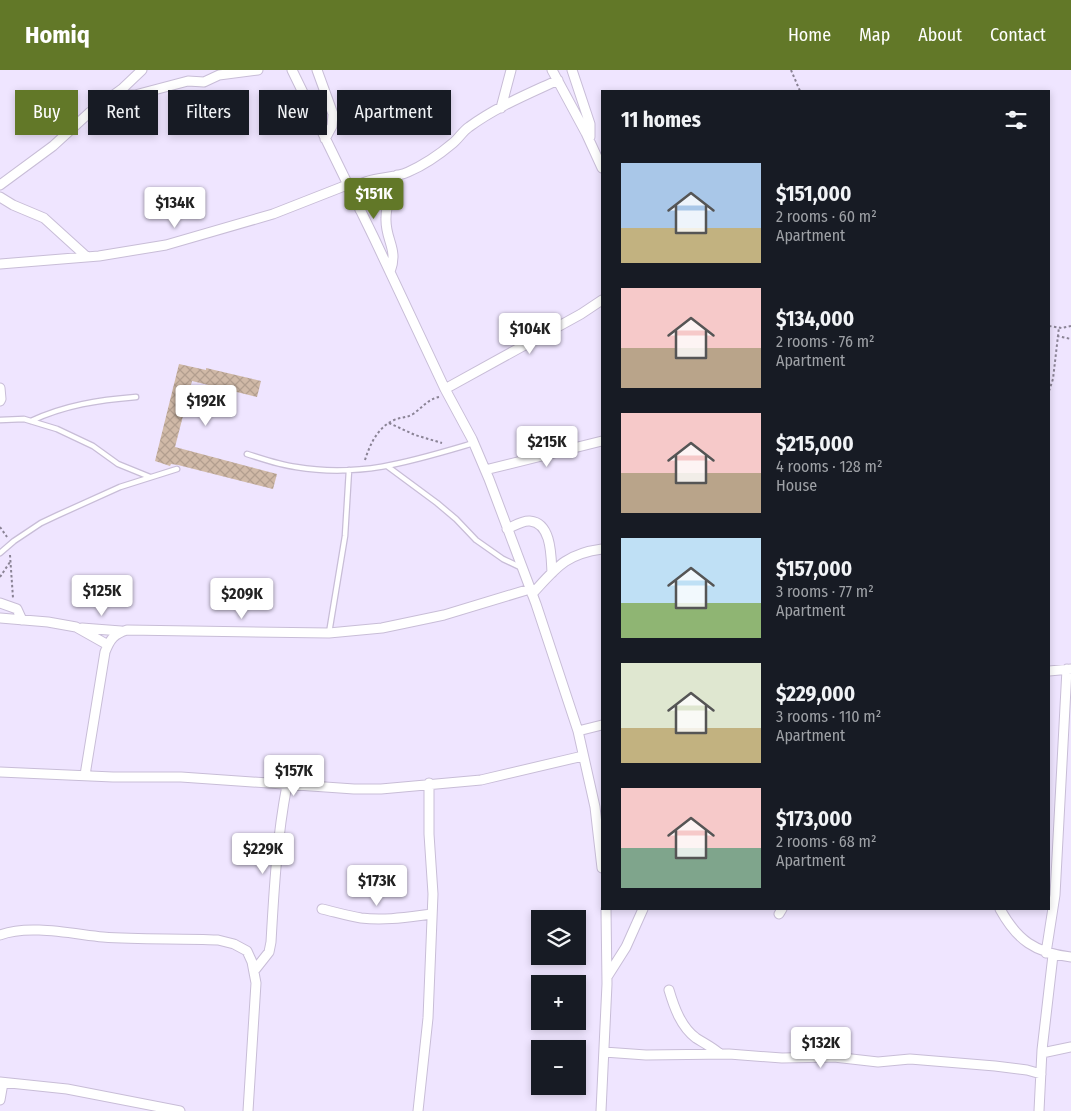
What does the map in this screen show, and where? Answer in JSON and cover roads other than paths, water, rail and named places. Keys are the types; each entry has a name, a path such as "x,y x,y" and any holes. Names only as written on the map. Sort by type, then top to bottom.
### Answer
{"street":[{"path":"120,90 142,70"},
{"path":"153,90 183,82 204,82 219,75 258,70"},
{"path":"292,70 447,393 474,443 485,470 531,592 578,731 583,756 600,809 601,831"},
{"path":"316,70 333,114 332,126 325,139"},
{"path":"501,108 511,70"},
{"path":"572,70 590,124 590,141"},
{"path":"0,264 87,257 166,245 273,214 361,183 407,173 454,143 467,128 556,74 601,166"},
{"path":"0,185 53,146 88,114"},
{"path":"390,272 394,262 394,254 386,220 388,203 397,176"},
{"path":"360,210 369,181"},
{"path":"0,197 13,205 44,218 87,257"},
{"path":"447,393 601,301"},
{"path":"0,388 0,401"},
{"path":"485,470 601,441"},
{"path":"507,529 525,521 539,524 547,536 552,573"},
{"path":"0,618 48,622 80,628 124,631 329,633 382,628 444,615 531,592 559,565 573,556 601,548"},
{"path":"0,603 17,609 22,620"},
{"path":"80,628 108,645"},
{"path":"85,775 100,676 108,645 116,633 124,631"},
{"path":"1039,1111 1049,954 1053,850 1069,669 1050,671"},
{"path":"578,731 601,724"},
{"path":"0,772 181,777 354,789 481,780 583,756"},
{"path":"418,1111 428,1018 433,894 429,834 429,783"},
{"path":"254,971 269,952 271,942 276,860 287,785"},
{"path":"322,910 361,918 382,919 432,914"},
{"path":"601,1111 607,977 606,910"},
{"path":"607,977 626,947 643,910"},
{"path":"1001,910 1027,944 1049,954 1071,957"},
{"path":"0,934 10,931 53,931 104,937 218,940 234,944 247,951 252,962 256,983 248,1111"},
{"path":"668,990 686,1027 694,1037 719,1054"},
{"path":"1042,1053 1071,1047"},
{"path":"604,1052 646,1055 719,1054 782,1058 834,1057 878,1062 910,1059 995,1066 1027,1070 1041,1074"},
{"path":"0,1100 1,1082 67,1089 180,1111"}],"lane":[{"path":"31,421 66,407 108,399 136,397"},
{"path":"0,420 24,419 57,429 93,446 118,464 150,477"},
{"path":"248,454 295,467 333,471 362,470 387,466 474,443"},
{"path":"387,466 437,503 476,540 496,555 522,567"},
{"path":"0,553 41,523 58,515 120,486 177,470"},
{"path":"329,633 344,536 350,470"}]}
